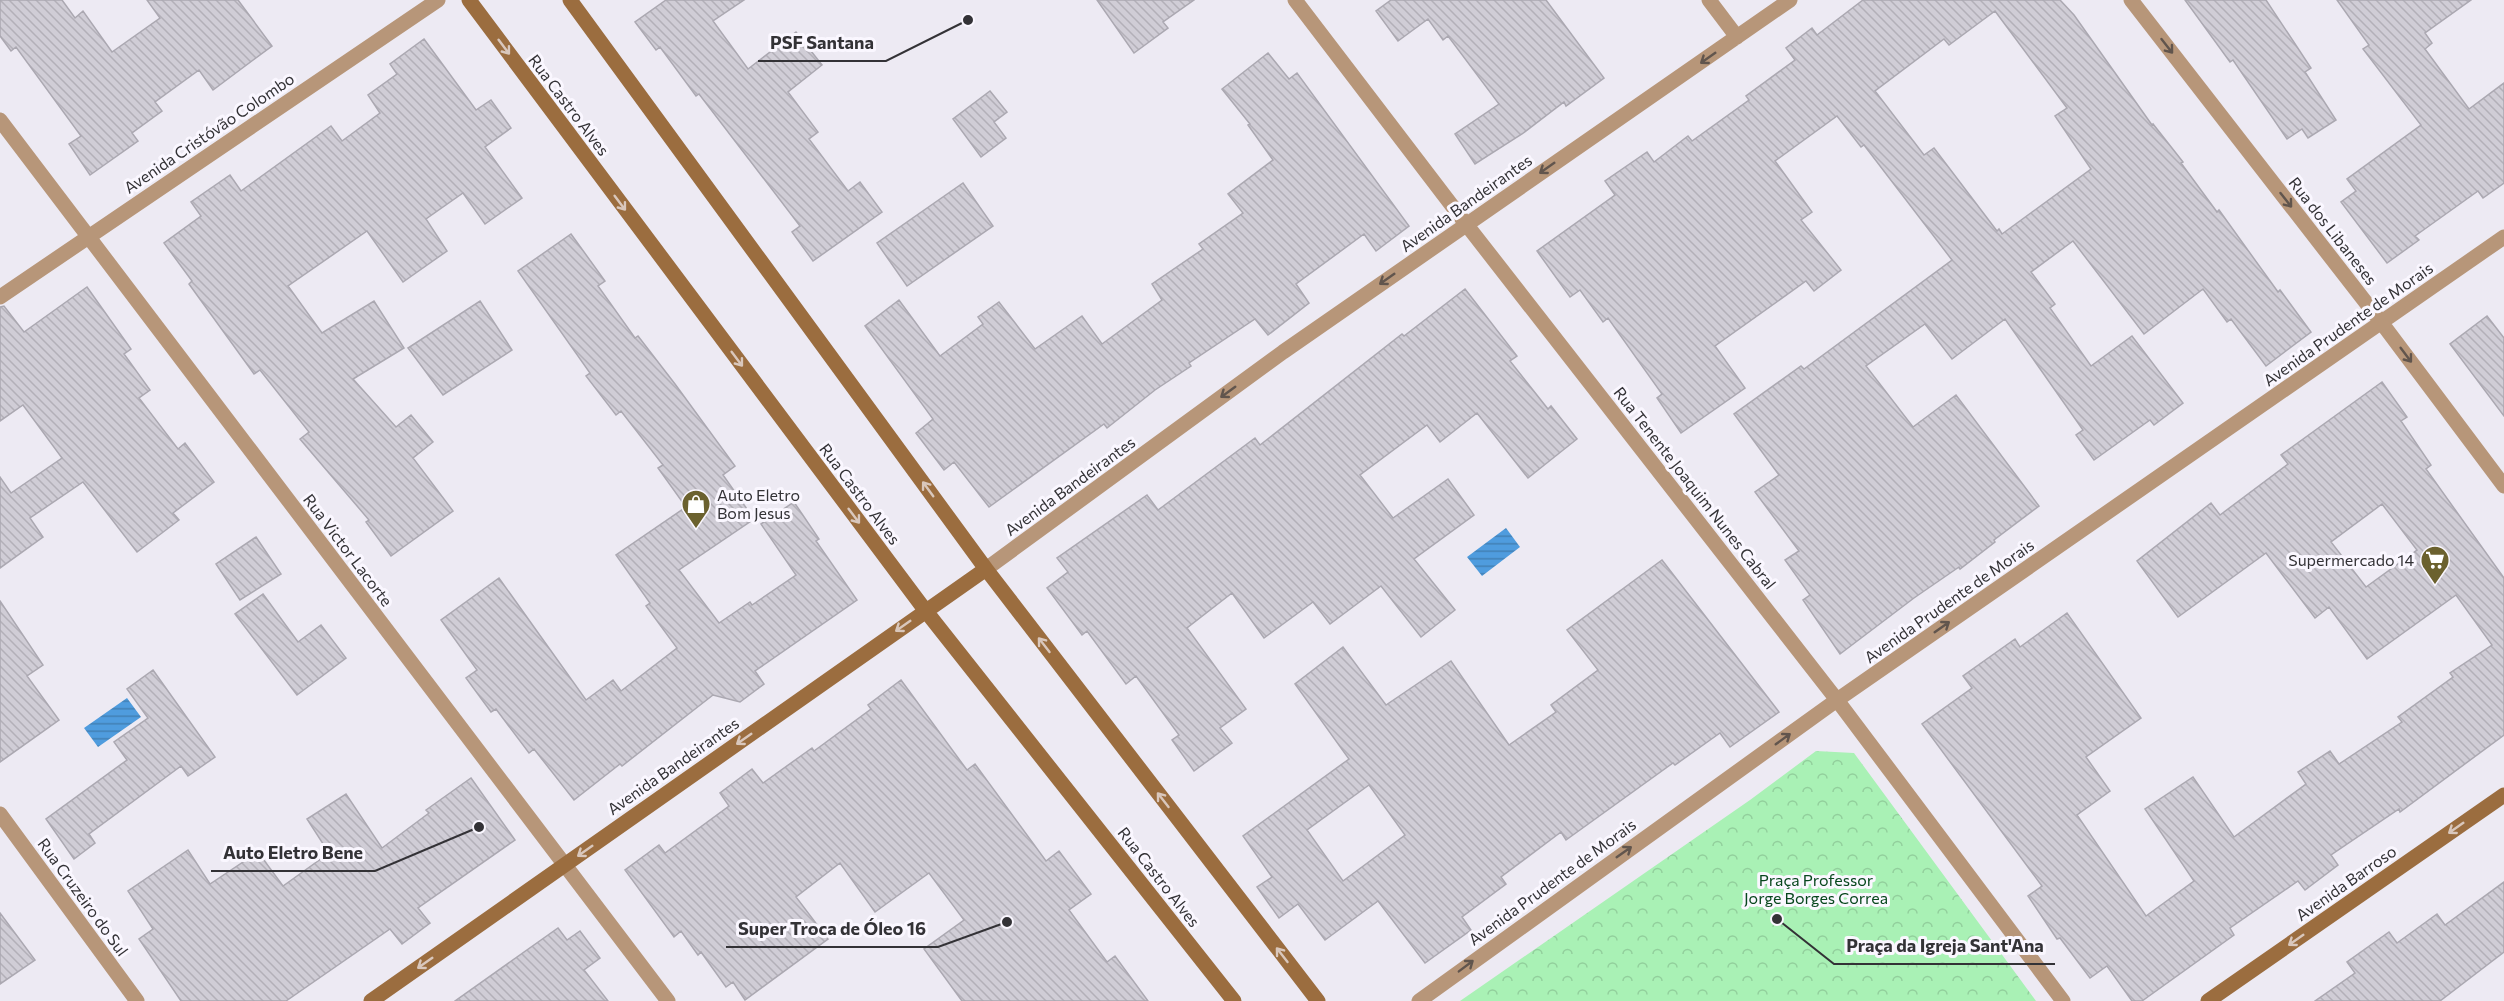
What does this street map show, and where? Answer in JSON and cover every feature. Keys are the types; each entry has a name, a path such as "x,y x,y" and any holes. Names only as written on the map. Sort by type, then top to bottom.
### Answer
{"main road":[{"name":"Rua Castro Alves","path":"469,0 925,610 1234,1001"},
{"path":"570,0 986,569 1318,1001"},
{"name":"Avenida Bandeirantes","path":"371,1001 986,569"},
{"name":"Avenida Barroso","path":"2208,1001 2504,795"}],"street":[{"name":"Avenida Cristóvão Colombo","path":"0,297 438,0"},
{"name":"Rua Tenente Joaquim Nunes Cabral","path":"1295,0 1466,224 1837,700 2063,1001"},
{"path":"1709,0 1737,38"},
{"name":"Avenida Bandeirantes","path":"986,569 1283,352 1790,0"},
{"name":"Rua dos Libaneses","path":"2131,0 2381,322 2504,486"},
{"name":"Rua Victor Lacorte","path":"0,120 668,1001"},
{"name":"Avenida Prudente de Morais","path":"1419,1001 1837,700 2504,237"},
{"name":"Rua Cruzeiro do Sul","path":"0,814 137,1001"}],"green space":[{"name":"Praça Professor Jorge Borges Correa","path":"1816,751 1854,753 2036,1001 1460,1001 1750,800"}],"water":[{"path":"1506,528 1520,547 1482,576 1467,557"},
{"path":"127,698 141,717 98,747 84,728"}],"building":[{"path":"0,0 62,0 75,18 83,11 112,52 160,18 147,0 238,0 272,46 213,90 199,70 155,102 162,111 132,133 138,141 90,175 69,144 81,136 16,47 11,51 0,36"},
{"path":"666,0 744,0 713,21 748,69 796,32 822,65 788,92 818,132 809,139 848,191 860,182 882,212 813,261 792,232 800,226 699,94 696,96 660,47 656,50 635,22"},
{"path":"1097,0 1194,0 1163,22 1168,28 1134,53"},
{"path":"1391,0 1546,0 1604,78 1566,106 1564,102 1522,134 1475,164 1455,134 1499,104 1448,36 1443,40 1428,19 1398,41 1376,11"},
{"path":"1863,0 2060,0 2074,15 2152,125 2183,162 2181,163 2217,212 2219,210 2278,292 2280,290 2311,332 2266,366 2231,319 2227,322 2203,289 2144,334 2073,241 2031,272 2055,304 2050,308 2091,366 2132,336 2183,403 2154,425 2150,420 2094,460 2076,435 2083,430 2005,319 1952,359 1925,324 1866,366 1913,427 1956,395 2039,506 1960,569 1959,567 1914,598 1840,654 1803,600 1810,595 1785,560 1799,551 1755,492 1779,475 1734,414 1801,366 1804,369 1952,260 1864,145 1861,147 1837,116 1775,161 1812,212 1801,220 1841,270 1814,291 1806,281 1715,346 1745,388 1681,433 1657,398 1662,394 1608,318 1603,322 1580,290 1570,297 1537,251 1615,195 1605,181 1647,152 1654,162 1688,136 1692,141 1749,100 1746,96 1795,60 1786,48 1812,28 1817,35","holes":["1995,11 2067,108 2055,116 2091,169 2002,234 1999,229 1997,231 1934,148 1924,155 1875,91 1944,39 1949,45"]},
{"path":"2185,0 2266,0 2311,68 2305,72 2336,120 2308,138 2302,129 2287,139 2233,60 2230,62"},
{"path":"2337,0 2471,0 2425,33 2432,43 2425,49 2469,109 2504,83 2504,183 2483,198 2478,191 2415,236 2419,240 2387,263 2341,202 2356,191 2347,179 2421,125 2363,49 2369,45"},
{"path":"424,39 476,110 491,100 511,128 485,147 522,198 485,224 463,193 426,219 447,251 403,282 367,231 288,286 322,333 374,301 404,348 353,379 396,427 411,415 433,442 413,458 453,511 391,556 366,522 369,520 300,439 309,432 260,370 254,374 189,284 192,281 164,243 201,216 191,202 230,175 241,191 331,126 342,141 380,113 368,95 397,74 390,64"},
{"path":"1268,53 1289,79 1297,73 1409,226 1376,251 1364,234 1296,284 1309,303 1268,335 1255,319 1189,363 1191,366 1155,390 1107,428 1104,424 989,507 954,462 944,470 916,433 933,419 865,326 899,300 940,356 983,324 978,317 999,302 1035,349 1082,316 1102,344 1162,300 1152,284 1203,249 1199,244 1243,213 1228,194 1273,160 1248,125 1250,124 1222,89"},
{"path":"990,91 1007,112 994,122 1006,138 981,157 953,119"},
{"path":"963,183 993,226 907,286 877,243"},
{"path":"571,234 605,281 598,286 635,338 638,336 735,466 723,475 754,519 679,570 719,623 750,602 752,605 796,575 761,524 794,502 819,539 816,541 857,600 755,671 764,684 740,702 713,695 622,766 620,764 574,800 534,749 529,753 496,709 491,712 466,678 477,670 441,620 499,578 586,700 613,680 621,691 677,648 646,606 650,603 616,555 686,507 658,468 663,465 621,411 616,415 586,376 590,373 518,271"},
{"path":"87,287 131,349 124,354 150,390 139,398 178,449 185,443 214,482 173,513 179,520 137,552 83,482 30,518 43,537 0,568 0,477 11,493 62,458 23,405 0,421 0,307 4,306 24,332"},
{"path":"1465,289 1517,356 1510,361 1548,409 1551,406 1577,439 1528,478 1477,413 1440,442 1427,425 1360,475 1393,518 1448,479 1474,515 1414,559 1455,610 1421,637 1381,586 1330,624 1313,602 1264,638 1232,593 1187,628 1246,709 1220,728 1232,743 1194,771 1172,740 1179,735 1136,676 1126,684 1087,631 1082,635 1047,588 1068,572 1057,558 1147,495 1158,510 1255,438 1260,445 1402,334 1404,336"},
{"path":"480,301 512,350 443,395 408,348"},
{"path":"2487,316 2504,338 2504,416 2450,344"},
{"path":"2382,382 2407,417 2401,421 2431,465 2426,469 2504,578 2504,735 2400,812 2399,809 2331,855 2338,865 2305,890 2298,881 2230,928 2234,935 2142,1001 2132,1001 2107,966 2090,978 2060,938 2057,939 2028,896 2042,886 1922,724 1972,688 1963,676 2015,639 2020,647 2067,613 2141,718 2086,757 2110,791 2077,815 2146,916 2194,881 2145,809 2193,777 2234,837 2306,784 2298,772 2330,751 2339,764 2402,722 2398,717 2453,677 2450,673 2492,645 2456,595 2367,659 2329,607 2315,618 2266,553 2178,617 2137,561 2211,503 2220,515 2288,464 2281,455","holes":["2382,504 2417,550 2366,587 2331,542"]},
{"path":"256,537 281,574 240,600 216,564"},
{"path":"1662,560 1779,712 1730,747 1720,733 1675,765 1673,763 1566,840 1561,832 1501,877 1506,884 1462,917 1471,930 1425,963 1378,901 1325,940 1298,904 1279,918 1257,887 1272,877 1243,836 1349,759 1295,684 1343,647 1386,705 1451,661 1509,745 1556,712 1551,705 1598,670 1567,630","holes":["1369,785 1405,835 1343,881 1307,830"]},
{"path":"263,594 298,642 321,625 346,658 297,695 235,614"},
{"path":"0,601 43,665 27,676 59,720 0,762"},
{"path":"153,670 215,757 188,776 181,766 89,834 95,843 74,859 46,819 127,760 114,742 148,718 127,689"},
{"path":"901,680 967,770 975,764 1046,861 1059,851 1091,894 1069,910 1107,962 1115,956 1148,1001 962,1001 924,949 964,920 929,873 875,912 840,863 796,897 828,939 745,1000 733,982 726,987 701,952 698,955 681,931 674,937 625,870 659,845 665,853 729,806 720,793 752,769 763,783 812,748 814,751 871,709 868,705"},
{"path":"471,778 515,840 418,908 430,923 402,944 390,929 286,1001 181,1001 139,939 153,929 128,891 188,850 210,884 258,852 283,886 329,853 307,819 346,794 382,848 429,813 426,810"},
{"path":"2504,882 2504,952 2440,1001 2315,1001 2355,973 2347,962 2389,932 2397,943 2437,914 2445,925"},
{"path":"0,913 35,960 0,984"},
{"path":"558,928 567,940 580,931 600,958 584,970 608,1001 455,1001"}],"place":[{"name":"PSF Santana","path":"968,20"},
{"name":"Auto Eletro Bom Jesus","path":"696,530"},
{"name":"Supermercado 14","path":"2435,586"},
{"name":"Auto Eletro Bene","path":"479,827"},
{"name":"Praça da Igreja Sant'Ana","path":"1777,919"},
{"name":"Super Troca de Óleo 16","path":"1007,922"}]}
